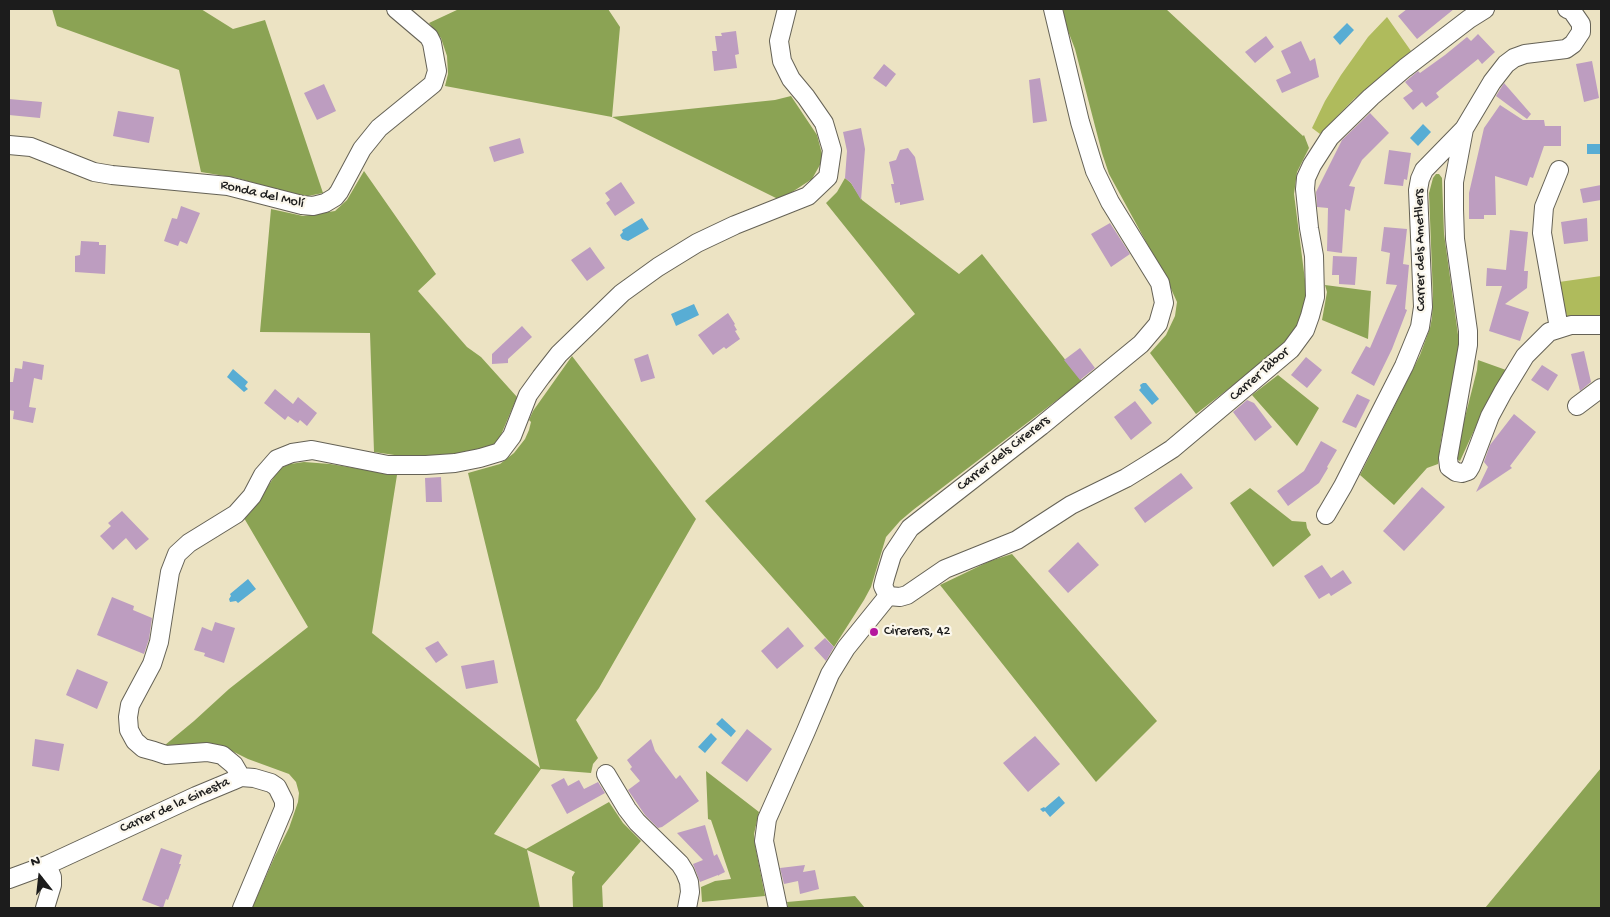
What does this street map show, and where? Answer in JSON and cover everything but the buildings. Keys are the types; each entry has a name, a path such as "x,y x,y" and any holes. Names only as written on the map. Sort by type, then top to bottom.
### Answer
{"street":[{"name":"Ronda del Molí","path":"9,145 31,147 94,172 127,178 203,182 228,186 302,206 324,203 339,192 362,149 379,128 433,84 437,71 432,43 429,37 396,9"},
{"path":"241,777 234,765 222,755 207,752 166,755 154,752 143,748 135,741 129,730 128,717 130,705 152,664 159,642 170,572 176,554 236,514 252,496 263,475 277,460 292,453 312,450 388,465 426,465 455,463 500,452 512,436 528,395 541,377 559,354 622,293 658,267 697,243 808,196 828,177 832,150 824,124 791,79 782,61 779,41 787,9"},
{"name":"Carrer dels Cirerers","path":"888,596 883,586 892,555 910,528 1041,426 1141,344 1158,324 1164,303 1160,283 1110,202 1095,171 1080,122 1053,9"},
{"name":"Carrer Tàbor","path":"888,596 900,597 907,595 945,568 1017,540 1071,505 1126,478 1177,444 1291,349 1305,330 1315,297 1314,256 1308,228 1305,189 1306,178 1312,164 1330,137 1371,97 1448,35 1485,9"},
{"path":"1567,9 1572,11 1581,24 1581,32 1573,44 1566,48 1525,54 1514,58 1506,64 1492,82 1464,129 1454,182 1454,209 1456,247 1468,331 1468,345 1448,458 1449,467 1462,473 1468,471 1490,416 1513,374 1536,344 1549,332 1559,328 1571,325 1601,325"},
{"name":"Carrer dels Ametllers","path":"1326,516 1404,366 1418,332 1424,307 1418,190 1420,179 1424,170 1464,129"},
{"path":"1559,170 1544,207 1542,233 1559,328"},
{"path":"1577,406 1601,388"},
{"path":"778,908 764,841 767,819 830,674 846,648 888,596"},
{"path":"606,774 637,822 680,864 685,872 690,892 687,908"},
{"name":"Carrer de la Ginesta","path":"9,879 47,865 241,777 254,778 272,782 281,793 284,808 242,908"},
{"path":"45,908 52,885 52,877 47,865"}],"green space":[{"path":"52,9 201,9 233,29 265,20 323,193 308,196 289,193 237,178 201,172 179,70 57,26"},
{"path":"459,9 608,9 620,27 612,117 445,86 448,74 447,56 441,38 429,23"},
{"path":"1063,9 1166,9 1304,135 1309,148 1297,172 1294,194 1306,288 1301,318 1295,329 1277,351 1196,414 1150,353 1166,335 1175,316 1177,302 1109,174 1075,49 1065,23"},
{"path":"1387,17 1411,51 1354,99 1320,134 1312,128 1325,101 1368,37"},
{"path":"791,96 817,135 822,154 821,163 812,179 780,200 612,117 775,100"},
{"path":"364,171 436,274 418,291 467,347 481,357 517,397 498,442 487,448 470,453 415,458 374,452 370,333 260,332 271,209 303,216 335,211 347,200"},
{"path":"1436,174 1439,174 1442,178 1444,234 1459,342 1457,365 1441,440 1438,464 1427,468 1394,505 1360,475 1420,355 1430,328 1433,296 1429,193"},
{"path":"845,178 851,183 862,200 959,274 982,254 1082,381 900,521 886,537 871,587 834,647 705,501 915,314 826,203 837,192"},
{"path":"1601,276 1601,317 1568,318 1563,306 1559,282"},
{"path":"1325,285 1371,291 1368,339 1322,320 1327,292"},
{"path":"572,356 696,519 599,688 576,720 598,758 593,764 591,773 541,769 494,834 526,849 609,802 623,823 641,841 602,886 603,908 573,908 572,877 575,872 527,850 540,908 252,908 289,828 298,802 299,793 296,782 289,774 248,759 220,745 165,745 229,689 308,627 244,518 251,512 278,471 290,464 304,462 330,464 397,475 372,633 540,768 468,473 500,464 514,453 525,439 533,411"},
{"path":"1478,360 1506,370 1488,400 1460,461 1457,459 1461,433"},
{"path":"1278,375 1319,408 1297,446 1252,395"},
{"path":"1250,488 1292,521 1306,522 1311,535 1273,567 1230,503"},
{"path":"1012,554 1157,721 1096,782 940,585 990,561"},
{"path":"1601,768 1601,908 1485,908"},
{"path":"706,771 759,812 754,834 765,896 702,902 701,887 715,881 731,879 711,820 708,819"},
{"path":"855,896 865,908 788,908 787,902"}],"water":[{"path":"1347,23 1354,30 1340,45 1333,37"},
{"path":"1423,124 1431,132 1418,146 1410,138"},
{"path":"1587,144 1601,144 1601,154 1587,154"},
{"path":"642,218 649,229 628,241 622,239 620,235 623,232 622,230"},
{"path":"694,304 699,315 676,326 671,314"},
{"path":"233,369 248,382 245,386 248,389 244,392 227,377"},
{"path":"1146,383 1159,399 1152,405 1139,390 1141,388 1140,385"},
{"path":"248,579 256,589 238,603 236,601 230,602 230,594"},
{"path":"722,718 736,731 731,737 716,724"},
{"path":"711,733 717,739 705,753 698,747"},
{"path":"1059,796 1065,803 1050,817 1045,811 1043,812 1040,809 1045,808"}],"place":[{"name":"Cirerers, 42","path":"874,632"}]}
